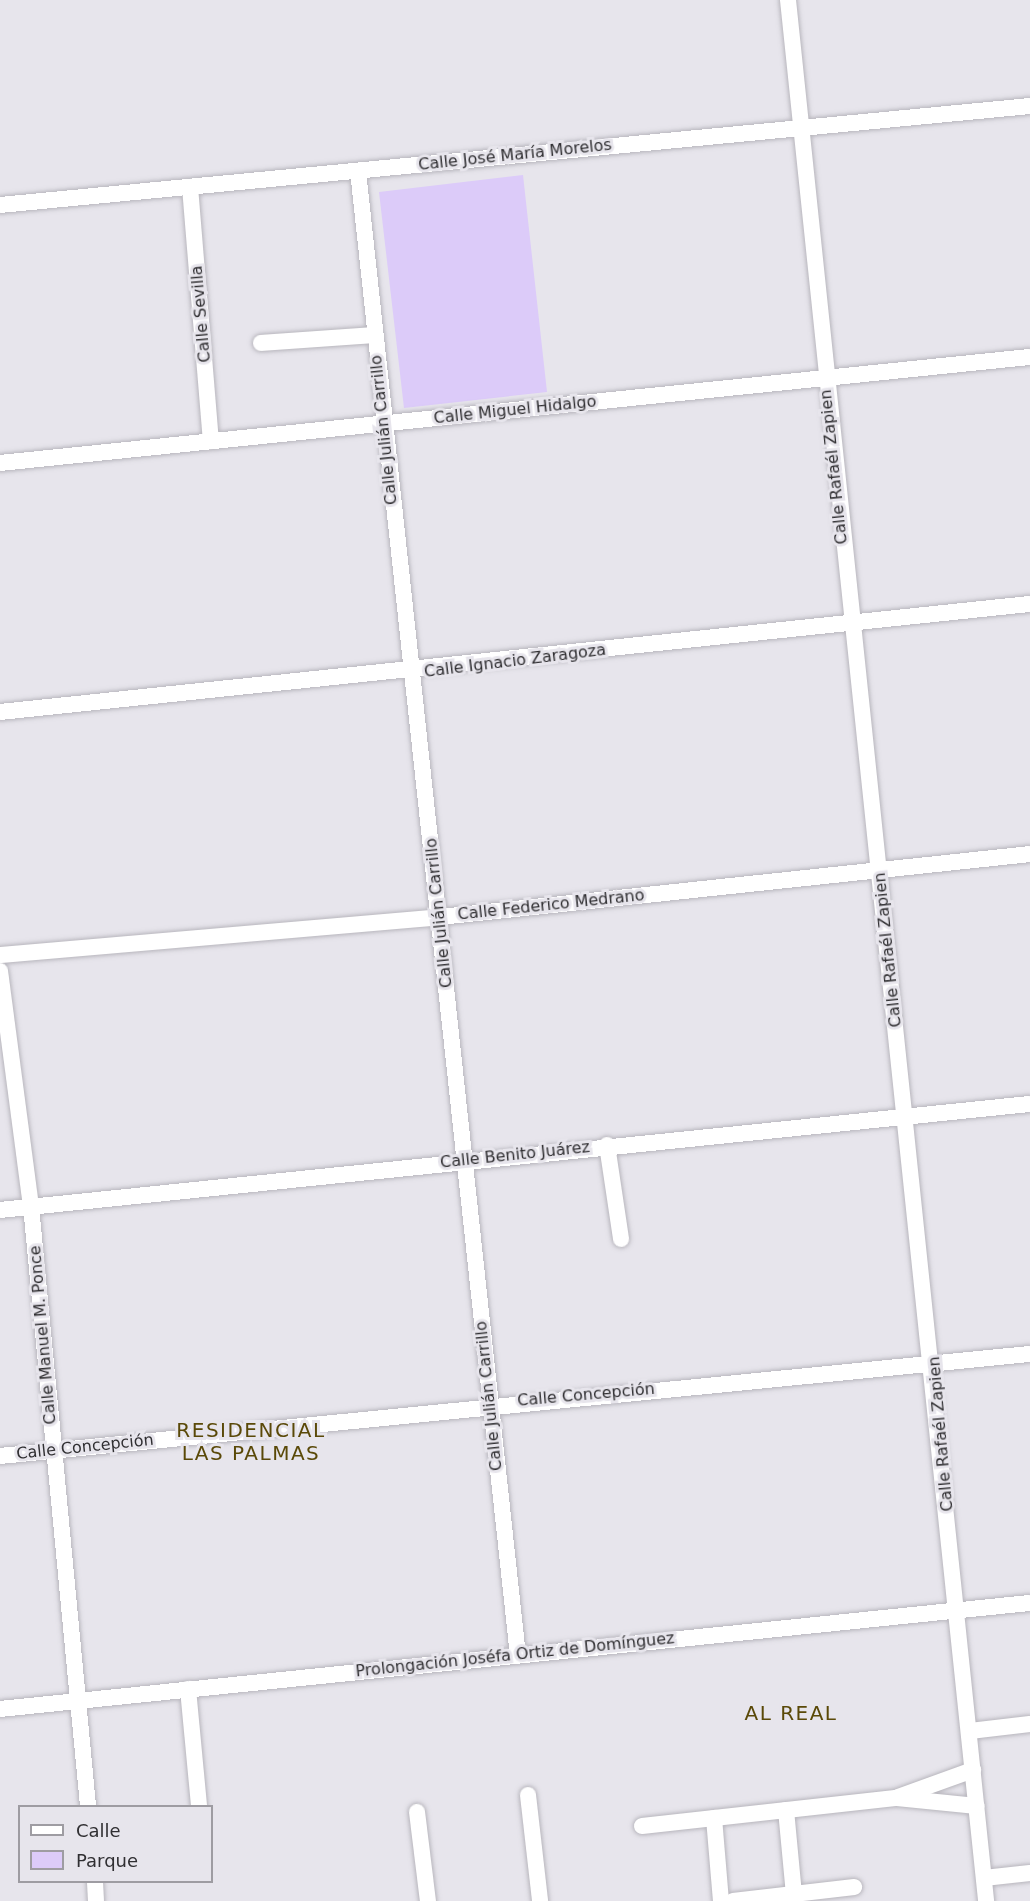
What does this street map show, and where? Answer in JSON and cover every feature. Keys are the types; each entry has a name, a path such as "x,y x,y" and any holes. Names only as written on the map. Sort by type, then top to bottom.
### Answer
{"street":[{"name":"Calle Rafaél Zapien","path":"788,0 824,378 934,1364 986,1901"},
{"name":"Calle José María Morelos","path":"0,206 1030,106"},
{"name":"Calle Julián Carrillo","path":"357,171 383,423 440,917 489,1404 518,1655"},
{"name":"Calle Sevilla","path":"190,187 211,441"},
{"path":"261,343 374,335"},
{"name":"Calle Miguel Hidalgo","path":"0,463 1030,357"},
{"name":"Calle Ignacio Zaragoza","path":"0,712 412,672 1030,604"},
{"name":"Calle Federico Medrano","path":"0,955 440,917 1030,854"},
{"name":"Calle Manuel M. Ponce","path":"0,971 31,1206 88,1805"},
{"name":"Calle Benito Juárez","path":"0,1210 466,1159 1030,1104"},
{"path":"608,1145 621,1239"},
{"name":"Calle Concepción","path":"0,1456 489,1404 1030,1354"},
{"name":"Prolongación Joséfa Ortiz de Domínguez","path":"0,1709 1030,1603"},
{"path":"188,1689 199,1805"},
{"path":"970,1731 1030,1724"},
{"path":"897,1798 973,1770"},
{"path":"528,1795 540,1901"},
{"path":"642,1826 897,1798 977,1806"},
{"path":"786,1810 794,1894"},
{"path":"417,1812 428,1901"},
{"path":"714,1818 721,1901"},
{"path":"984,1878 1030,1873"},
{"path":"94,1883 96,1901"},
{"path":"733,1901 854,1887"}],"green space":[{"path":"523,175 547,392 404,408 379,192"}],"district":[{"name":"RESIDENCIAL LAS PALMAS","path":"251,1442"},
{"name":"AL REAL","path":"791,1713"}]}
